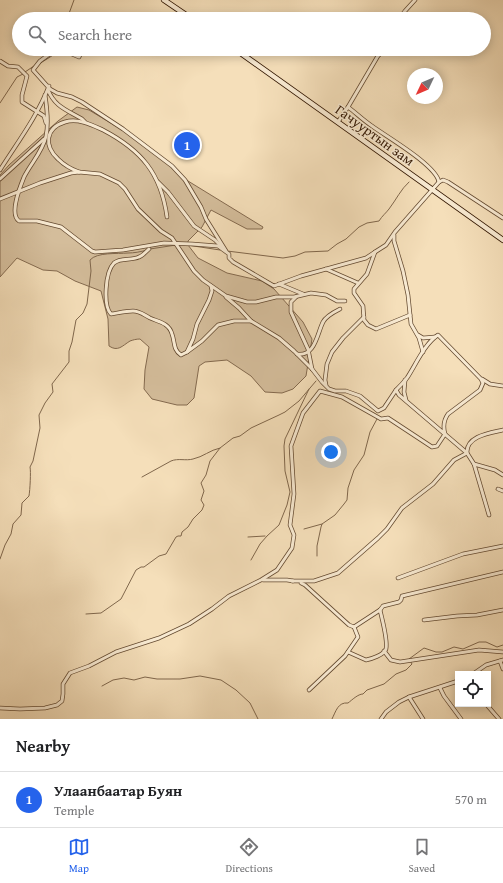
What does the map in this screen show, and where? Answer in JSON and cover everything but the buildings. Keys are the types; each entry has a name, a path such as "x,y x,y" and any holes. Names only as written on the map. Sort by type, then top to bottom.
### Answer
{"main road":[{"path":"164,0 182,12"},
{"name":"Гачууртын зам","path":"245,56 503,240"}],"street":[{"path":"403,12 415,0"},
{"path":"47,56 40,61 33,70 54,92 72,97 112,122 172,166 184,180 201,207 206,220 229,258 240,267 249,270 274,286 302,276 366,258 386,245 395,232 439,182 443,180 503,218"},
{"path":"338,122 378,56"},
{"path":"0,61 8,66 18,67 27,76 22,95 22,102 44,116 47,128"},
{"path":"0,170 37,112 49,86"},
{"path":"49,86 48,90 56,103 85,122 118,138 138,153 150,168 158,182 168,192 194,226 215,240 227,253"},
{"path":"45,95 46,136 39,154 25,176 19,192 15,214 17,220 37,221 61,227 92,252 123,250 164,243 214,245 218,246 227,253"},
{"path":"348,107 437,174 439,182"},
{"path":"79,172 67,166 56,157 48,142 48,137 53,128 65,122 85,122"},
{"path":"0,179 46,136"},
{"path":"0,199 40,183 71,173 79,172 100,174 119,183 125,189 138,209 161,231 172,238 194,271 234,304 250,321 279,338 312,369 326,387 335,391 346,391 360,396 378,411 384,408 435,337"},
{"path":"158,182 167,217"},
{"path":"395,232 394,241 403,271 411,324 422,345 423,352"},
{"path":"149,250 139,257 122,260 113,264 110,269 105,288 108,310 112,314 134,311 139,312 168,326 172,332 174,348 181,356 202,341 218,325 234,321 250,321"},
{"path":"375,252 367,274 354,289 354,293 363,306 364,320 368,325 376,329 410,315"},
{"path":"326,269 358,283"},
{"path":"279,284 303,294"},
{"path":"187,352 193,339 196,324 210,300 212,291 211,286"},
{"path":"219,292 226,296 247,302 256,302 276,296 289,298 303,294 318,293 337,301 345,301"},
{"path":"298,296 291,302 291,312 309,351 312,369"},
{"path":"297,354 305,354 309,351 316,342 323,321 329,315 340,309"},
{"path":"326,387 325,380 327,364 332,352 343,338 364,317"},
{"path":"416,334 423,338 435,337 438,335 482,380 490,384 503,386"},
{"path":"407,377 405,381 404,397 408,403"},
{"path":"445,434 443,428 448,414 480,390 483,383 482,380"},
{"path":"396,390 408,403 467,453 474,464 489,515"},
{"path":"0,708 45,708 57,705 62,702 64,694 63,684 70,673 89,666 116,652 160,638 189,624 229,596 277,570 292,548 294,535 290,525 294,494 291,446 303,413 320,391 342,397 381,419 388,418 432,447 437,446 445,434"},
{"path":"467,453 468,445 472,440 503,430"},
{"path":"261,580 314,581 338,573 387,529 402,508 433,484 454,460 467,453"},
{"path":"474,464 495,470 503,475"},
{"path":"498,489 503,491"},
{"path":"398,578 463,554 503,546"},
{"path":"354,627 380,610 383,606 399,602 402,596 503,572"},
{"path":"292,581 305,585 349,625 354,627 358,637 348,652 309,690"},
{"path":"348,652 366,660 384,652 386,649 385,628 380,610"},
{"path":"424,620 477,615 503,610"},
{"path":"384,652 391,660 400,662 479,650 503,652"},
{"path":"477,671 486,665 501,660 503,669"},
{"path":"381,719 386,712 399,702 409,697 455,682"},
{"path":"440,688 461,719"},
{"path":"409,697 423,719"},
{"path":"488,707 498,719"}],"shaded area":[{"path":"77,107 89,110 129,134 151,149 188,181 263,227 262,229 247,229 211,210 202,227 188,241 188,245 198,258 227,273 262,281 274,289 303,322 312,339 306,376 293,389 282,393 265,392 251,376 227,360 205,362 199,366 194,398 187,405 177,405 152,399 144,389 145,370 149,347 140,339 130,341 117,348 112,348 109,346 108,319 101,291 75,281 57,271 43,270 17,258 0,277 0,175 58,121"}],"waterway":[{"path":"70,12 74,0"},
{"path":"39,64 52,56"},
{"path":"25,72 34,66"},
{"path":"0,103 17,77 23,74"},
{"path":"227,251 283,258 295,256 305,252 328,251 346,239 359,227 367,223 379,221 409,182"},
{"path":"150,249 176,245"},
{"path":"187,245 220,250"},
{"path":"0,559 11,534 13,524 21,515 22,503 29,496 30,467 33,461 40,428 39,415 53,392 52,384 69,362 69,351 76,320 83,313 87,304 91,271 90,260 93,257 102,255 133,253 147,250"},
{"path":"86,614 101,613 121,599 136,570 144,567 159,556 166,554 176,537 181,536 182,532 202,510 204,505 201,500 204,491 201,483 206,475 210,461 220,448 233,438 240,436 251,428 285,412 299,401 316,381"},
{"path":"251,560 260,544 279,525 287,505 290,492 285,471 285,439 309,389"},
{"path":"384,405 389,398"},
{"path":"317,556 317,546 322,524 335,515 347,500 348,488 354,470 364,455 370,432 377,419"},
{"path":"142,477 171,461 193,459 220,448"},
{"path":"304,529 322,524"},
{"path":"248,537 265,536"},
{"path":"332,719 342,704 348,703 367,690 384,684 396,674 406,670 412,664 409,659 424,648 436,652 442,652 454,647 463,649 479,642 486,642 497,647 503,645"},
{"path":"102,686 113,680 124,678 134,680 145,677 157,679 180,679 200,676 221,680 236,690 250,703 258,719"}],"place":[{"name":"Улаанбаатар Буян","path":"187,145"}]}
